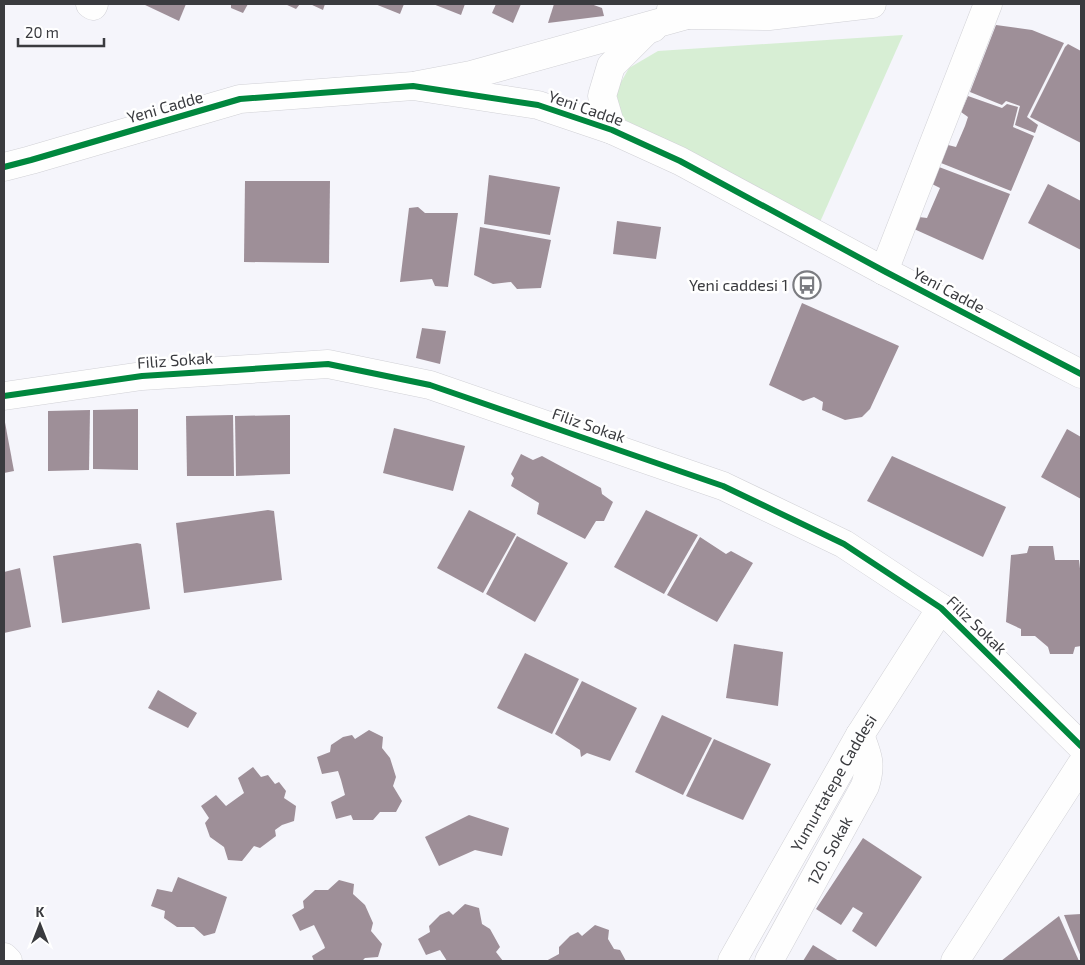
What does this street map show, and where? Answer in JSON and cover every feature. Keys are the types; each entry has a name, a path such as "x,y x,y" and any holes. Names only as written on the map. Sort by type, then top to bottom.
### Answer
{"street":[{"path":"657,4 687,15"},
{"path":"413,86 471,75 687,15 769,16 872,4"},
{"path":"884,271 988,4"},
{"path":"612,130 602,96 611,66 647,30 687,15"},
{"name":"Yeni Cadde","path":"4,167 240,99 413,86 538,106 612,130 680,161 1081,374"},
{"name":"Filiz Sokak","path":"4,396 142,376 328,364 430,385 723,486 844,544 941,608 1081,746"},
{"name":"Yumurtatepe Caddesi","path":"732,961 860,735 941,608"},
{"name":"120. Sokak","path":"769,961 869,774 870,759 860,735"},
{"path":"955,961 1081,764"},
{"path":"4,957 8,961"}],"green space":[{"path":"903,35 820,222 621,118 616,91 629,68 658,51"}],"building":[{"path":"143,4 186,4 179,21"},
{"path":"231,4 248,4 243,13 231,8"},
{"path":"285,4 300,4 296,9"},
{"path":"310,4 325,4 323,10"},
{"path":"375,4 404,4 400,14"},
{"path":"433,4 465,4 461,15"},
{"path":"496,4 521,4 513,23 492,13"},
{"path":"554,4 591,4 602,8 604,16 548,23"},
{"path":"996,25 1032,30 1064,43 1027,117 1038,125 1035,133 1015,125 1020,106 1006,101 1002,105 970,92"},
{"path":"1068,44 1081,51 1081,143 1030,117"},
{"path":"968,96 1002,108 1007,104 1018,107 1013,127 1034,136 1011,191 941,163 948,145 956,147 965,126 968,117 961,112"},
{"path":"939,167 1010,194 983,260 914,229 919,217 927,218 940,188 932,184"},
{"path":"489,175 560,187 550,235 484,224"},
{"path":"245,181 330,181 329,263 244,262"},
{"path":"1048,184 1081,201 1081,250 1028,223"},
{"path":"418,207 425,213 458,213 448,287 435,286 432,279 400,282 409,208"},
{"path":"617,221 661,227 656,259 613,254"},
{"path":"480,227 551,240 541,288 517,289 511,282 493,284 474,275"},
{"path":"802,303 899,346 870,409 862,417 845,420 822,410 823,402 814,397 803,401 769,385"},
{"path":"422,328 446,331 440,364 416,358"},
{"path":"138,409 138,470 93,469 93,410"},
{"path":"90,410 89,470 48,471 48,411"},
{"path":"233,415 234,476 187,476 186,416"},
{"path":"290,415 290,474 236,476 235,416"},
{"path":"4,417 14,471 4,473"},
{"path":"394,428 465,446 453,491 383,473"},
{"path":"1067,429 1081,437 1081,499 1041,477"},
{"path":"521,454 533,460 542,456 601,488 602,494 613,502 604,521 596,521 585,539 537,514 539,503 511,486 514,478 511,474"},
{"path":"892,456 1006,507 983,557 867,501"},
{"path":"268,510 274,511 282,580 184,593 176,523"},
{"path":"469,510 516,534 483,593 437,568"},
{"path":"646,510 698,535 664,594 614,567"},
{"path":"517,536 568,563 535,622 486,594"},
{"path":"700,537 726,554 731,551 753,563 717,622 667,595"},
{"path":"137,543 141,544 150,609 62,623 53,556"},
{"path":"1029,546 1053,546 1055,560 1079,560 1081,577 1081,646 1075,647 1073,654 1050,654 1048,647 1035,636 1021,636 1021,629 1006,622 1011,555 1027,553"},
{"path":"20,568 31,627 4,633 4,572"},
{"path":"734,644 783,652 778,706 726,698"},
{"path":"525,653 579,679 552,734 497,708"},
{"path":"582,681 637,708 610,761 587,753 581,757 580,750 555,734"},
{"path":"158,690 197,713 188,728 148,708"},
{"path":"662,715 712,738 683,795 635,772"},
{"path":"369,730 383,737 382,748 390,758 396,777 393,786 402,801 396,812 380,812 373,820 353,820 351,815 336,819 331,802 345,795 341,780 338,771 322,774 317,757 330,752 331,745 343,737 352,735 355,739"},
{"path":"714,739 771,764 743,820 686,796"},
{"path":"253,767 261,777 268,775 275,784 279,782 286,791 284,798 296,806 294,821 282,825 275,830 276,836 260,848 254,846 242,861 228,860 224,847 210,837 205,823 209,818 201,806 216,795 226,806 244,793 238,778"},
{"path":"469,815 509,828 502,856 475,850 439,866 425,837"},
{"path":"863,838 922,877 876,947 852,931 863,913 853,907 841,925 816,909"},
{"path":"178,877 227,897 215,933 204,936 194,927 177,927 164,918 165,911 151,906 157,889 172,892"},
{"path":"339,880 354,884 353,894 365,905 373,923 371,931 382,944 378,957 365,958 362,961 314,961 312,956 325,948 324,945 314,925 300,931 292,915 304,908 303,901 315,890 328,890"},
{"path":"465,904 479,908 482,924 490,929 500,947 496,952 503,961 447,961 440,950 426,955 418,939 430,932 429,926 440,915 449,911 453,915"},
{"path":"1081,914 1081,957 1064,915"},
{"path":"1059,916 1079,961 1001,961"},
{"path":"595,925 609,930 608,939 614,949 620,950 626,961 546,961 559,954 559,947 570,936 578,932 582,936"},
{"path":"813,945 839,961 803,961"}],"cycle path":[{"path":"4,167 240,99 413,86 538,105 612,130 680,161 1081,374"},
{"path":"4,396 142,376 328,364 430,385 723,486 844,544 941,608 1081,746"}],"place":[{"name":"Yeni caddesi 1","path":"807,285"}]}
